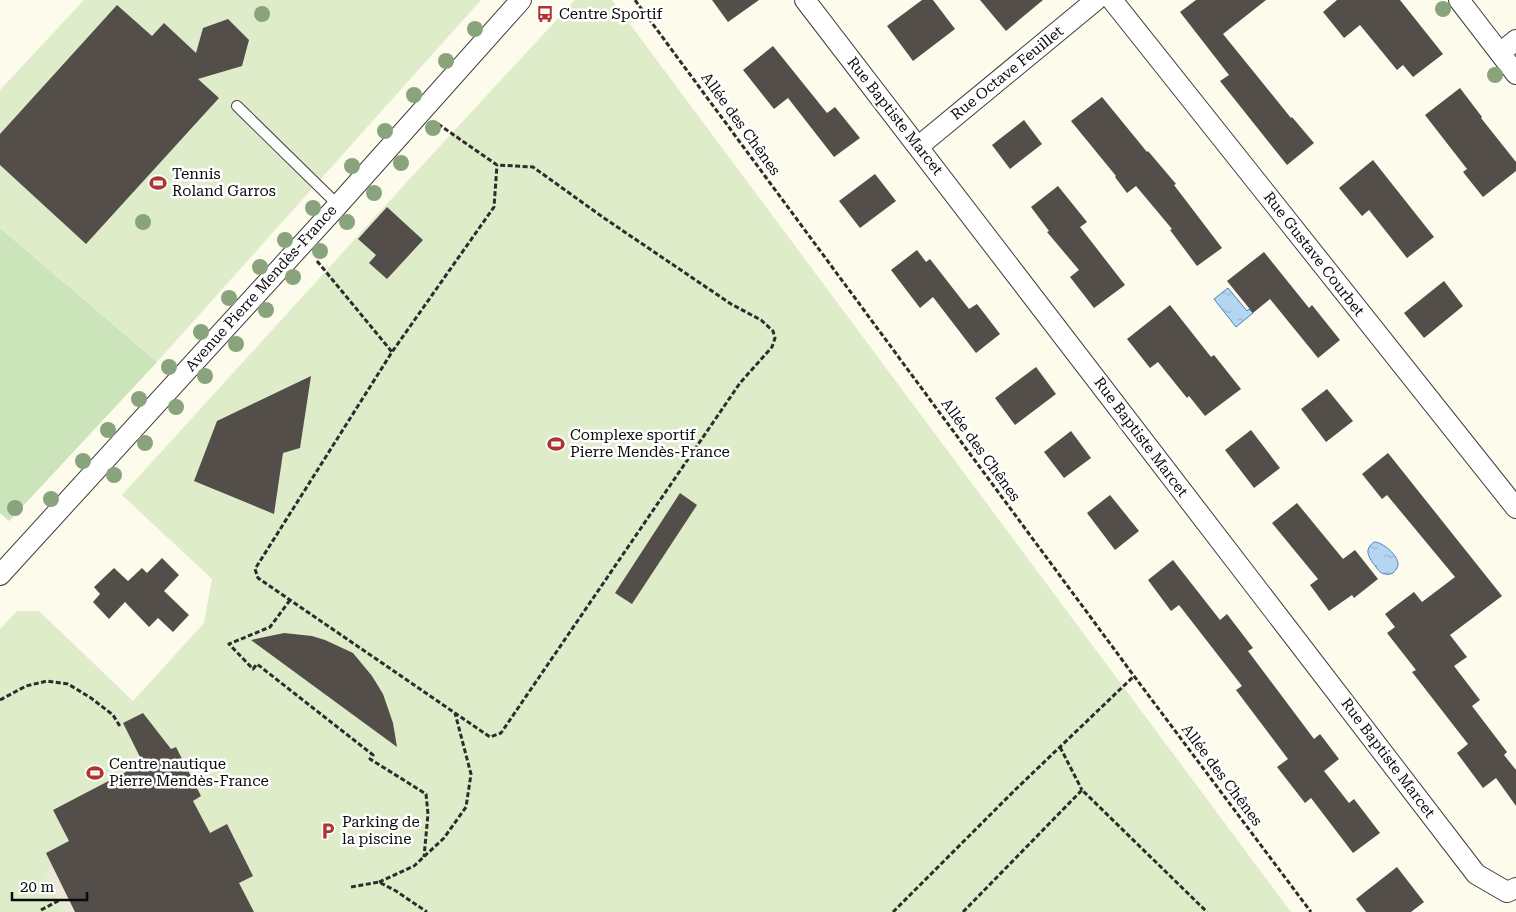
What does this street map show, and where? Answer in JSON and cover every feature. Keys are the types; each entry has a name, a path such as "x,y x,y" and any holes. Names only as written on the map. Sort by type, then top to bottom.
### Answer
{"street":[{"name":"Avenue Pierre Mendès-France","path":"0,575 338,205 521,0"},
{"name":"Rue Baptiste Marcet","path":"805,0 1476,874 1507,892 1516,888"},
{"name":"Rue Octave Feuillet","path":"918,146 1096,0"},
{"name":"Rue Gustave Courbet","path":"1112,0 1516,508"},
{"path":"1459,0 1516,74"},
{"path":"1500,53 1516,40"}],"lane":[{"path":"237,106 338,205"}],"path":[{"name":"Allée des Chênes","path":"635,0 1134,676 1311,912"},
{"path":"422,111 447,131 497,165 533,167 723,299 761,320 773,330 775,338 772,347 740,383 501,733 490,737 258,578 255,569 392,352 494,207 497,165"},
{"path":"301,245 323,268 392,352"},
{"path":"290,600 270,627 229,644 253,669 257,664 373,755 370,759 426,794 428,814 424,857"},
{"path":"893,912 1134,676"},
{"path":"0,700 26,686 48,681 68,684 91,698 113,715 121,728"},
{"path":"351,887 379,882 414,866 444,838 466,807 471,774 454,713"},
{"path":"1060,747 1082,790 1208,912"},
{"path":"963,912 1082,790"},
{"path":"379,882 427,912"},
{"path":"41,910 60,900"}],"green space":[{"name":"Tennis Roland Garros","path":"84,0 481,0 157,362 0,228 0,90"},
{"name":"Complexe sportif Pierre Mendès-France","path":"575,0 612,0 1291,912 0,912 0,629 17,611 39,611 133,701 204,623 212,579 122,495"},
{"path":"0,228 157,362 9,521 0,513"}],"shaded area":[{"path":"54,868 75,912 65,912 45,872"}],"water":[{"path":"1228,288 1247,311 1249,309 1253,313 1236,327 1214,299"},
{"path":"1374,542 1386,547 1398,561 1397,569 1393,573 1382,573 1371,560 1368,551"}],"building":[{"path":"712,0 759,0 728,22"},
{"path":"922,0 933,0 955,29 913,61 887,26"},
{"path":"980,0 1043,0 1006,31"},
{"path":"1196,0 1266,0 1223,34 1291,118 1314,143 1287,165 1220,81 1229,75 1180,12"},
{"path":"1337,0 1400,0 1443,54 1413,77 1403,65 1397,70 1360,25 1344,38 1323,12"},
{"path":"117,5 152,36 164,23 196,53 203,28 228,19 249,40 242,66 198,79 219,98 86,244 0,165 0,134"},
{"path":"773,46 827,113 835,107 860,138 834,157 788,98 774,109 743,70"},
{"path":"1460,88 1516,162 1516,171 1483,197 1463,172 1467,169 1425,115"},
{"path":"1102,97 1176,184 1174,185 1222,248 1197,266 1170,230 1172,229 1136,186 1127,193 1116,176 1071,121"},
{"path":"1024,120 1042,144 1010,169 992,145"},
{"path":"1373,160 1434,237 1407,258 1369,210 1362,216 1339,188"},
{"path":"875,174 896,201 860,228 839,201"},
{"path":"1058,186 1087,222 1080,227 1125,285 1094,308 1070,277 1079,270 1047,232 1049,231 1031,207"},
{"path":"387,207 423,240 387,279 369,263 376,255 358,239"},
{"path":"917,250 926,262 930,259 969,309 977,304 1000,334 976,353 933,297 920,308 891,270"},
{"path":"1264,252 1309,308 1312,305 1340,340 1318,358 1270,299 1253,313 1227,281"},
{"path":"1444,281 1463,306 1424,338 1404,313"},
{"path":"1170,305 1211,357 1214,355 1241,389 1205,416 1189,396 1187,398 1158,362 1150,368 1127,339"},
{"path":"1036,367 1056,394 1015,425 995,398"},
{"path":"311,376 300,448 283,453 274,514 194,481 217,421"},
{"path":"1327,389 1353,421 1326,442 1301,409"},
{"path":"1251,430 1280,468 1254,488 1225,450"},
{"path":"1071,431 1091,458 1064,478 1044,452"},
{"path":"1388,453 1502,596 1450,635 1467,657 1454,666 1480,700 1472,706 1507,752 1504,755 1516,770 1516,806 1496,778 1483,788 1457,753 1468,744 1412,672 1416,670 1387,633 1395,627 1385,614 1414,592 1422,602 1455,577 1387,495 1382,499 1362,474"},
{"path":"680,493 697,505 632,604 615,593"},
{"path":"1110,495 1139,531 1115,550 1087,513"},
{"path":"1297,503 1343,559 1355,550 1378,579 1354,598 1352,595 1329,611 1310,585 1318,579 1272,523"},
{"path":"162,558 179,575 164,591 189,615 173,632 158,618 149,627 125,602 109,619 93,602 100,594 94,587 114,568 128,581 142,568 147,573"},
{"path":"1173,560 1220,620 1227,614 1253,648 1248,651 1314,739 1320,734 1339,759 1324,771 1349,803 1354,799 1380,833 1353,853 1311,798 1305,803 1277,767 1288,759 1236,690 1242,686 1179,605 1171,611 1148,580"},
{"path":"284,633 312,636 353,653 372,676 383,694 393,723 397,747 251,640"},
{"path":"143,713 171,749 176,747 201,796 193,801 210,833 227,824 253,876 239,883 254,912 75,912 46,853 69,841 53,810 143,763 123,723"},
{"path":"1397,867 1424,902 1411,912 1366,912 1356,899"}],"place":[{"name":"Centre Sportif","path":"545,14"},
{"name":"Tennis Roland Garros","path":"158,183"},
{"name":"Complexe sportif Pierre Mendès-France","path":"556,444"},
{"name":"Centre nautique Pierre Mendès-France","path":"95,773"},
{"name":"Parking de la piscine","path":"328,831"}]}
